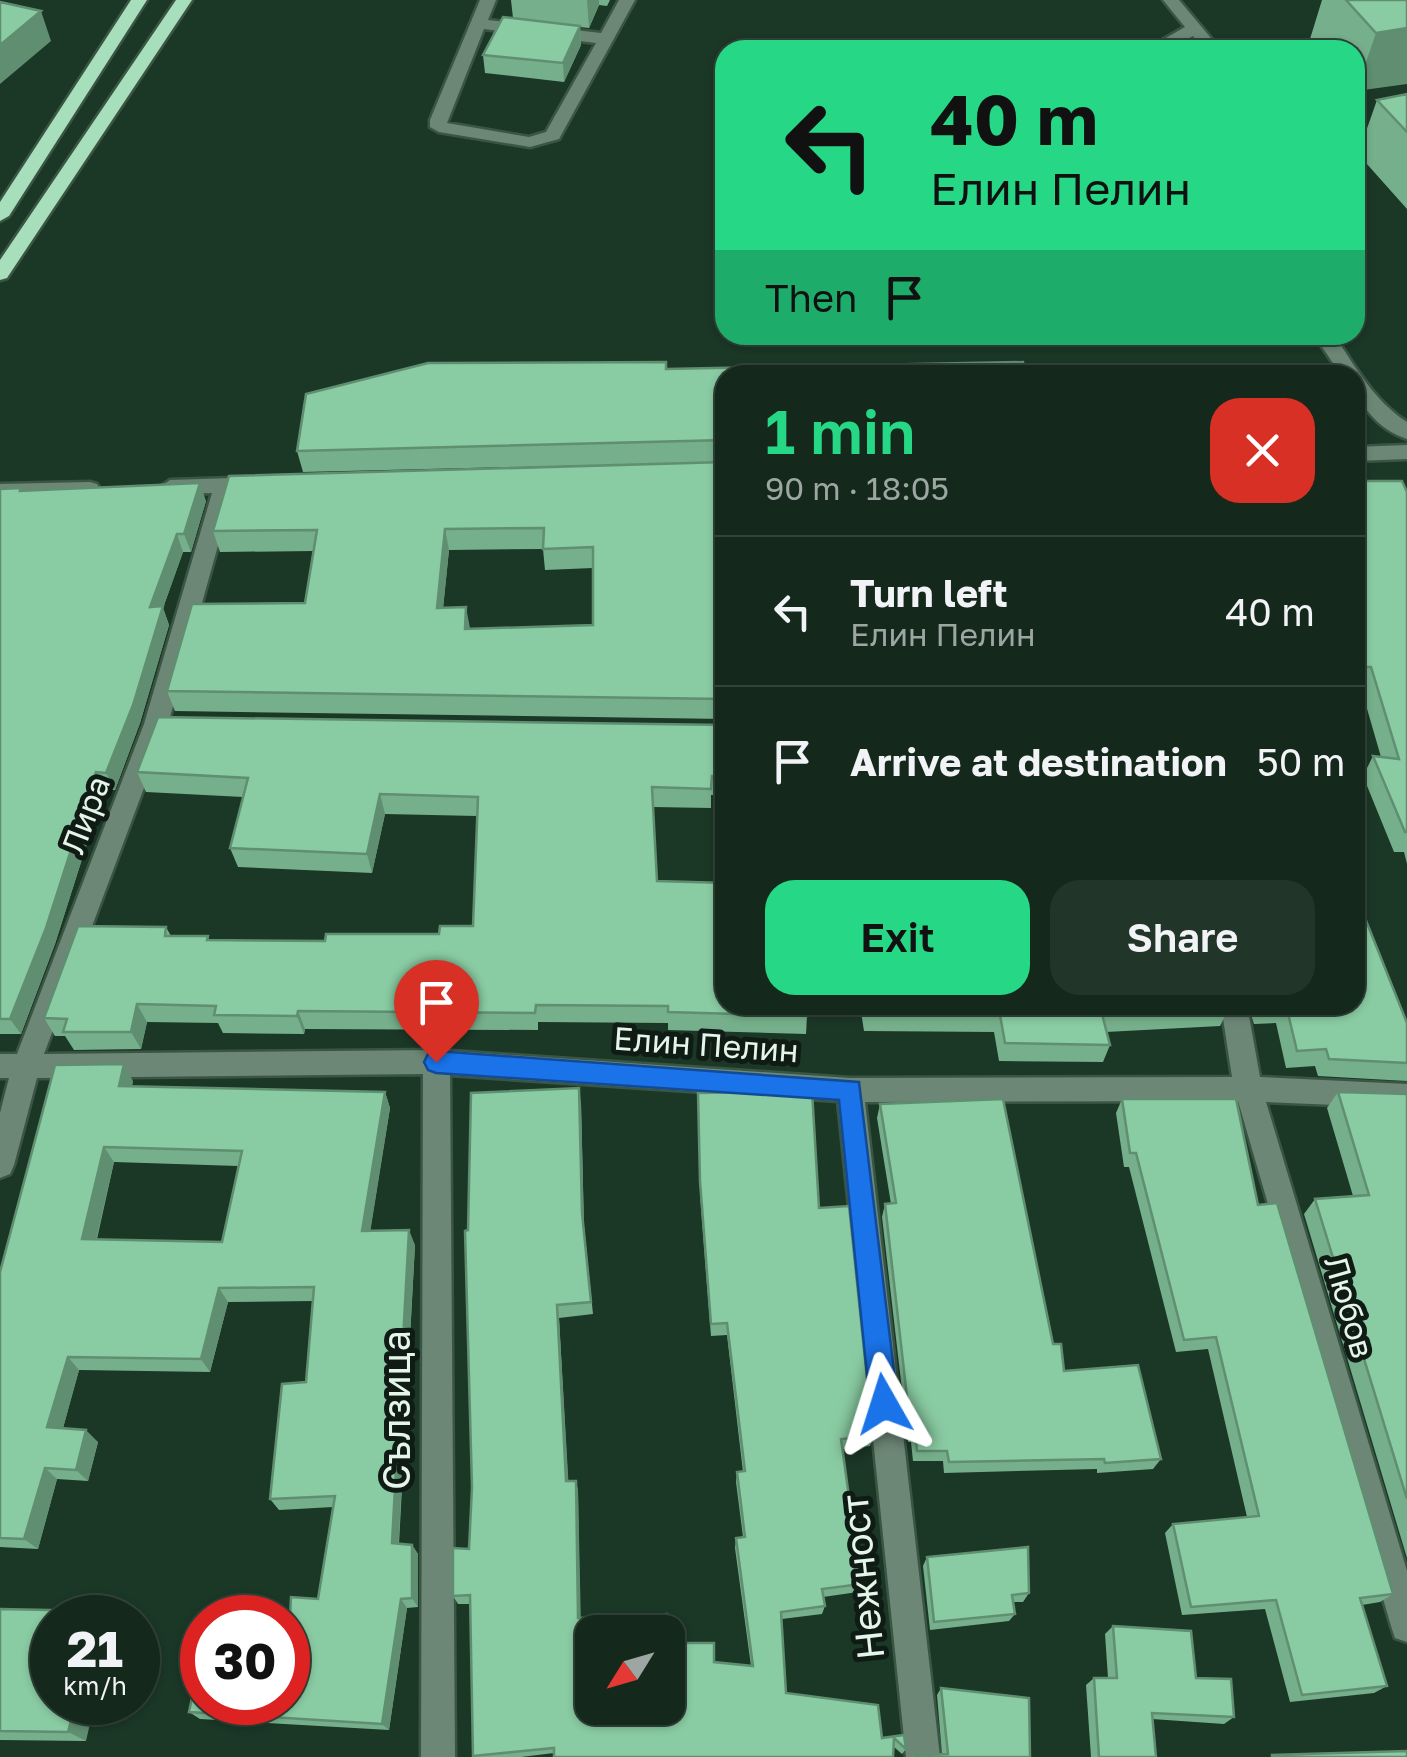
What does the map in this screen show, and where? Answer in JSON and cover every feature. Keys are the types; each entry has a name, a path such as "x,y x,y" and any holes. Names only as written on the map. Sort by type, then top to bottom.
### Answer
{"main road":[{"path":"0,216 140,0"},
{"path":"0,274 184,0"}],"street":[{"path":"488,0 438,120 439,127 543,141 552,135 627,0"},
{"path":"1171,0 1204,40"},
{"path":"480,24 607,39"},
{"path":"1173,40 1194,29"},
{"path":"1365,393 1406,449 1365,453"},
{"path":"150,487 282,484"},
{"name":"Лира","path":"0,1165 13,1066 165,724 225,485"},
{"path":"0,491 112,488"},
{"name":"Любов","path":"1236,1015 1248,1090 1407,1626"},
{"name":"Елин Пелин","path":"13,1066 436,1062 850,1090 1248,1090 1407,1096"},
{"name":"Сълзица","path":"436,1062 438,1757"},
{"name":"Нежност","path":"850,1090 923,1757"}],"building":[{"path":"1346,0 1407,0 1407,28 1376,33"},
{"path":"0,2 41,11 0,45"},
{"path":"503,17 580,26 563,63 483,55"},
{"path":"1407,94 1407,132 1377,100"},
{"path":"666,362 666,369 715,368 715,440 297,451 306,394 428,363"},
{"path":"1023,362 1023,365 870,365"},
{"path":"715,462 715,699 167,691 192,604 305,603 317,530 213,531 229,476","holes":["544,528 543,549 593,547 593,625 465,629 466,607 437,608 445,529"]},
{"path":"1365,481 1402,481 1407,492 1407,832 1373,756 1399,759 1371,667 1365,667"},
{"path":"200,483 184,534 177,534 150,607 163,606 133,705 106,773 96,772 46,928 10,1019 0,1019 0,489"},
{"path":"158,717 715,725 715,776 711,789 652,787 657,881 715,883 715,1013 668,1012 668,1006 536,1005 535,1013 298,1011 297,1016 214,1015 216,1006 137,1004 131,1032 63,1032 67,1019 44,1018 78,926 166,927 165,936 208,936 207,940 325,941 326,934 439,934 440,926 473,926 478,797 380,794 367,854 230,848 248,778 137,772"},
{"path":"1365,918 1407,1023 1407,1063 1329,1059 1326,1049 1297,1051 1288,1015 1365,1015"},
{"path":"1000,1015 1102,1015 1110,1045 1005,1043"},
{"path":"124,1064 119,1086 385,1092 362,1231 409,1230 392,1543 412,1545 412,1598 401,1599 382,1724 310,1720 310,1598 318,1599 335,1496 270,1499 282,1384 306,1382 314,1287 219,1288 201,1359 68,1357 47,1427 86,1430 76,1470 45,1468 24,1539 0,1538 0,1272 55,1065","holes":["104,1147 242,1151 222,1242 82,1239"]},
{"path":"579,1088 582,1213 591,1302 557,1305 566,1481 576,1481 575,1725 685,1725 685,1643 714,1643 714,1662 753,1666 736,1538 745,1537 737,1472 745,1471 727,1323 711,1324 698,1093 812,1091 819,1208 849,1206 873,1436 841,1439 861,1584 822,1589 825,1606 781,1612 786,1693 878,1705 882,1738 904,1735 906,1749 894,1738 893,1757 554,1757 554,1748 473,1756 470,1595 453,1596 453,1548 469,1549 472,1487 465,1231 471,1093"},
{"path":"1338,1092 1407,1094 1407,1499 1315,1199 1369,1195"},
{"path":"1003,1099 1053,1344 1061,1344 1064,1371 1138,1365 1161,1459 1105,1463 1104,1459 949,1462 947,1451 917,1451 915,1431 911,1432 885,1204 896,1203 880,1104"},
{"path":"1122,1099 1236,1099 1258,1205 1277,1203 1393,1594 1360,1598 1387,1686 1302,1695 1276,1600 1191,1607 1173,1524 1259,1516 1216,1337 1184,1340 1136,1153 1130,1153"},
{"path":"1028,1547 1029,1593 1012,1595 1015,1614 934,1622 927,1557"},
{"path":"0,1609 30,1610 30,1725 70,1725 68,1732 0,1731"},
{"path":"1113,1626 1191,1631 1196,1678 1231,1679 1234,1717 1152,1713 1156,1757 1099,1757 1094,1678 1117,1678"},
{"path":"941,1688 1029,1698 1030,1757 915,1757 948,1754"},
{"path":"1407,1751 1407,1757 1272,1757 1272,1755"}],"route":[{"path":"436,1062 850,1090 884,1404"}]}
